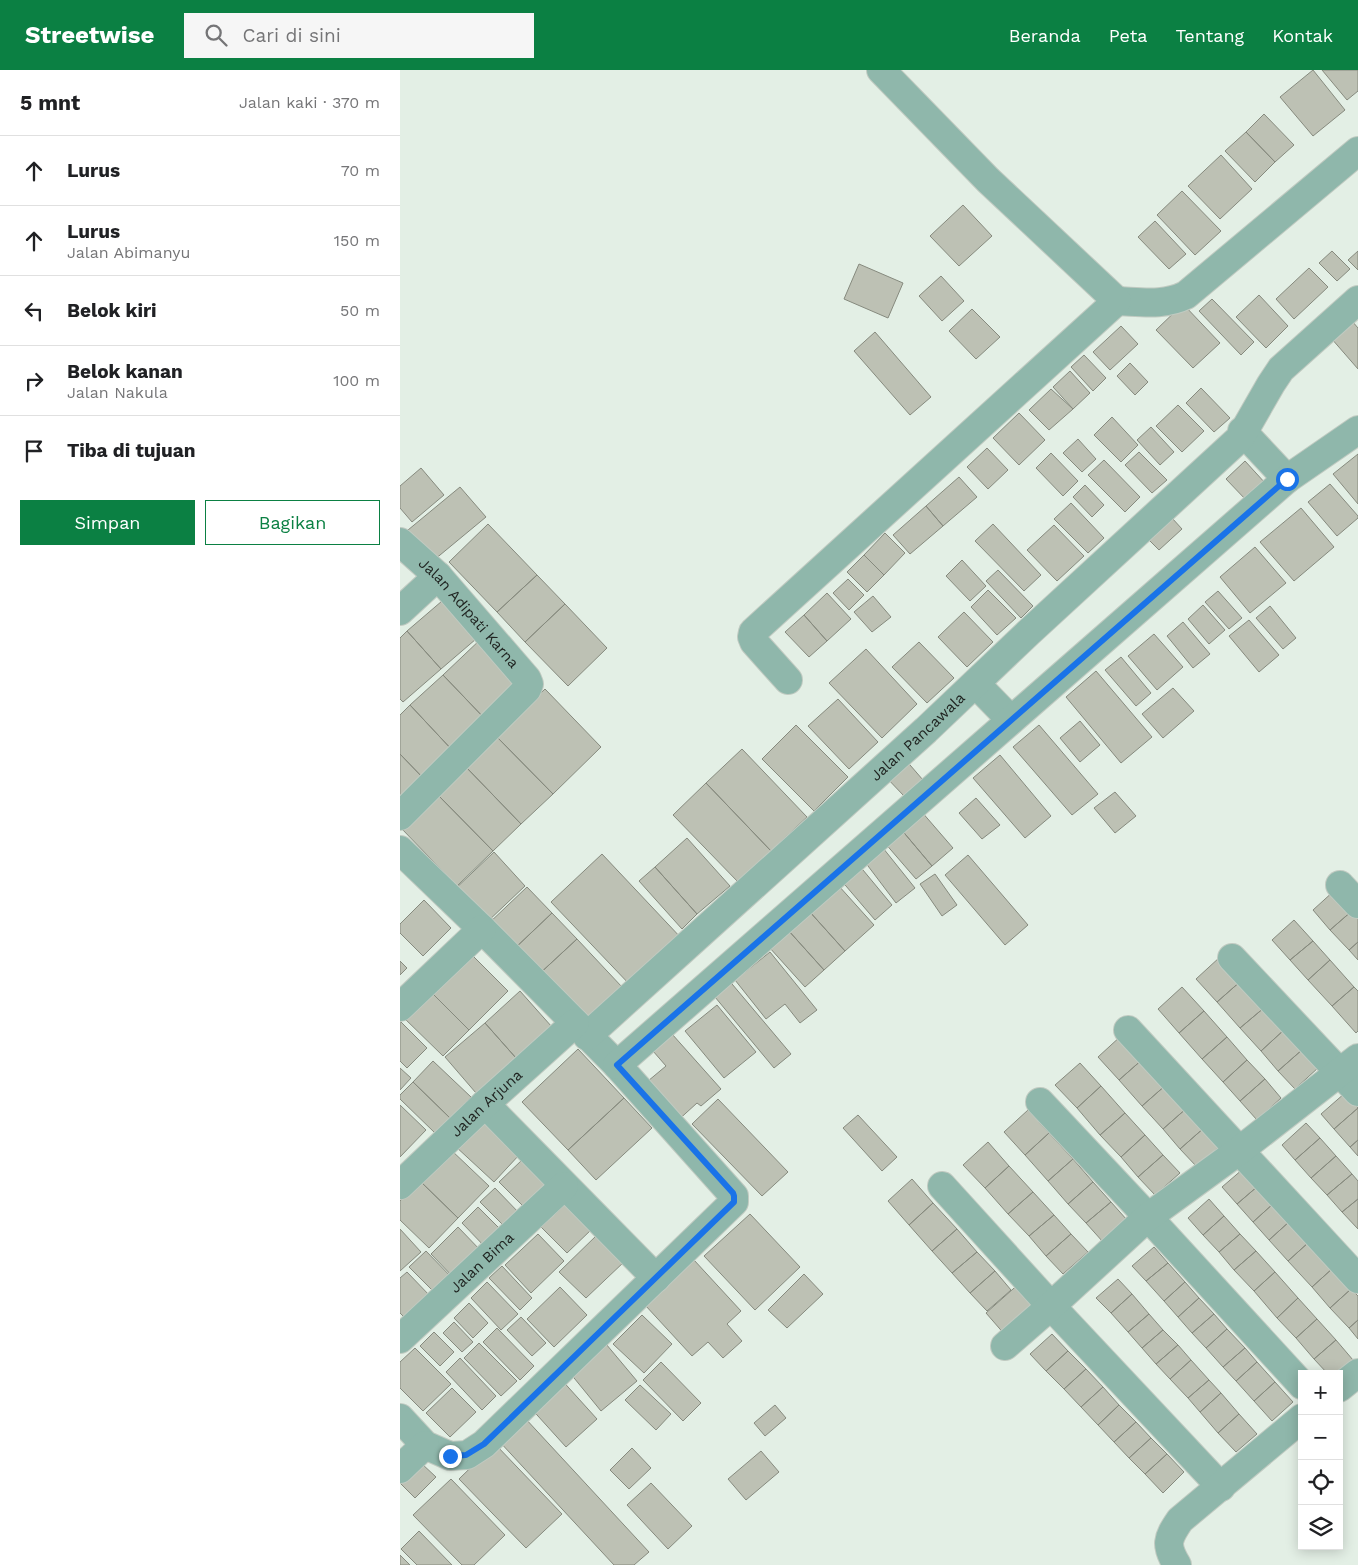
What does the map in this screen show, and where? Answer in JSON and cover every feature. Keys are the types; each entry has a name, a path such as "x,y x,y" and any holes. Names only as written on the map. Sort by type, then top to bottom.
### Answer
{"street":[{"path":"882,70 988,180 1117,301 1173,302 1186,295 1358,151"},
{"name":"Jalan Pancawala","path":"581,1029 976,684 1028,633 1240,438 1242,431 1281,369 1358,300"},
{"path":"788,680 754,642 753,632 1117,301"},
{"path":"617,1065 1287,479 1358,430"},
{"path":"1242,431 1287,479"},
{"name":"Jalan Adipati Karna","path":"400,542 438,576 527,679 529,684 527,689 400,816"},
{"path":"400,612 438,576"},
{"path":"976,684 1011,720"},
{"path":"400,850 482,928 617,1065 734,1196 734,1202 484,1444 466,1455 450,1456 424,1445 400,1418"},
{"path":"1340,885 1358,904"},
{"path":"400,1008 482,928"},
{"path":"1005,1346 1148,1217 1240,1150 1352,1074 1232,958"},
{"name":"Jalan Arjuna","path":"400,1185 485,1104 581,1029"},
{"path":"1128,1030 1358,1279"},
{"path":"1040,1102 1298,1381"},
{"path":"485,1104 656,1278"},
{"name":"Jalan Bima","path":"400,1339 564,1186"},
{"path":"942,1186 1051,1306 1221,1487"},
{"path":"1343,1385 1358,1373"},
{"path":"1177,1565 1169,1549 1169,1536 1180,1520 1298,1421"},
{"path":"400,1469 424,1445"}],"building":[{"path":"1313,70 1345,110 1313,136 1280,97"},
{"path":"1322,70 1358,70 1358,91 1347,100"},
{"path":"1264,114 1294,145 1275,162 1246,132"},
{"path":"1246,132 1275,162 1255,182 1225,151"},
{"path":"1221,155 1252,189 1220,219 1188,186"},
{"path":"1182,191 1221,231 1195,255 1157,215"},
{"path":"963,205 992,236 959,266 930,236"},
{"path":"1155,221 1186,254 1169,269 1138,237"},
{"path":"1332,251 1350,269 1337,281 1319,263"},
{"path":"1358,251 1358,270 1348,260"},
{"path":"859,264 903,283 888,318 844,299"},
{"path":"1309,268 1328,287 1294,319 1276,299"},
{"path":"941,276 964,301 942,321 919,296"},
{"path":"1259,295 1288,326 1266,348 1236,317"},
{"path":"1212,299 1254,342 1241,355 1199,311"},
{"path":"1183,304 1220,343 1193,368 1156,330"},
{"path":"972,309 1000,337 976,359 949,331"},
{"path":"1352,321 1358,328 1358,369 1331,338"},
{"path":"1121,326 1138,344 1110,370 1093,352"},
{"path":"875,332 931,397 910,415 854,351"},
{"path":"1084,355 1106,378 1093,391 1071,367"},
{"path":"1130,363 1148,382 1135,395 1117,376"},
{"path":"1070,371 1090,393 1073,409 1053,387"},
{"path":"1201,388 1230,418 1214,432 1186,403"},
{"path":"1051,389 1073,409 1049,430 1029,410"},
{"path":"1178,405 1204,431 1182,452 1156,426"},
{"path":"1019,413 1045,440 1019,465 993,438"},
{"path":"1112,417 1138,445 1121,462 1094,435"},
{"path":"1151,427 1174,452 1160,465 1137,440"},
{"path":"1078,439 1096,459 1082,472 1063,453"},
{"path":"987,448 1008,470 988,489 967,467"},
{"path":"1139,452 1167,480 1152,493 1125,465"},
{"path":"1051,453 1078,481 1063,496 1036,468"},
{"path":"1358,454 1358,504 1333,474"},
{"path":"1104,460 1140,497 1125,512 1088,475"},
{"path":"1245,461 1266,484 1247,501 1226,479"},
{"path":"421,468 444,495 412,522 400,508 400,486"},
{"path":"959,477 977,497 943,526 926,506"},
{"path":"1330,484 1358,516 1337,536 1308,502"},
{"path":"1085,485 1104,505 1092,517 1073,497"},
{"path":"460,487 486,517 434,560 408,530"},
{"path":"1071,503 1104,538 1088,553 1054,519"},
{"path":"926,506 943,526 910,554 893,535"},
{"path":"1301,508 1334,547 1294,581 1260,542"},
{"path":"1172,518 1182,529 1159,550 1149,540"},
{"path":"488,524 537,575 497,612 449,562"},
{"path":"993,524 1041,575 1024,591 975,541"},
{"path":"1054,525 1084,556 1057,581 1027,550"},
{"path":"885,533 905,553 884,575 864,555"},
{"path":"1255,547 1286,583 1250,613 1220,577"},
{"path":"864,555 884,575 867,592 847,572"},
{"path":"962,560 986,586 970,601 946,576"},
{"path":"998,570 1033,606 1021,618 986,581"},
{"path":"537,575 565,604 525,642 497,612"},
{"path":"848,579 864,595 849,610 833,593"},
{"path":"988,590 1016,618 997,635 971,607"},
{"path":"1218,591 1242,618 1229,629 1205,602"},
{"path":"827,593 851,619 827,641 804,615"},
{"path":"449,595 483,633 441,669 407,631"},
{"path":"873,596 891,617 872,632 854,612"},
{"path":"565,604 607,648 568,686 525,642"},
{"path":"1203,605 1225,630 1209,644 1188,619"},
{"path":"1270,606 1296,638 1283,649 1256,618"},
{"path":"964,612 993,642 967,667 938,637"},
{"path":"804,615 827,641 809,657 785,632"},
{"path":"1249,620 1279,655 1259,672 1229,636"},
{"path":"1183,622 1210,654 1193,668 1167,636"},
{"path":"407,631 441,669 403,702 400,699 400,638"},
{"path":"1154,634 1183,667 1157,690 1128,656"},
{"path":"483,637 528,684 487,721 443,675"},
{"path":"919,642 954,678 927,703 892,667"},
{"path":"866,649 917,704 882,738 829,683"},
{"path":"1121,657 1151,693 1136,706 1105,670"},
{"path":"1096,671 1152,737 1121,763 1066,697"},
{"path":"443,675 487,721 454,752 410,705"},
{"path":"1173,688 1194,711 1163,738 1142,714"},
{"path":"545,689 601,747 553,794 496,736"},
{"path":"838,699 878,742 849,769 808,726"},
{"path":"410,705 454,752 425,780 400,754 400,715"},
{"path":"1080,721 1100,745 1080,762 1060,738"},
{"path":"796,725 848,777 814,811 762,759"},
{"path":"1039,725 1098,794 1072,815 1013,747"},
{"path":"496,736 553,794 521,824 465,766"},
{"path":"742,749 807,817 771,851 706,783"},
{"path":"400,754 425,780 400,803"},
{"path":"1000,755 1051,816 1025,838 973,778"},
{"path":"904,758 923,780 904,796 884,775"},
{"path":"465,766 521,824 493,851 437,794"},
{"path":"706,783 771,851 739,883 673,815"},
{"path":"1115,792 1136,816 1115,833 1094,808"},
{"path":"437,794 493,851 457,886 401,828"},
{"path":"976,798 1000,825 982,839 959,813"},
{"path":"921,811 953,848 932,866 900,828"},
{"path":"900,828 932,866 916,879 884,842"},
{"path":"687,838 730,886 697,914 655,867"},
{"path":"883,848 915,888 896,903 865,862"},
{"path":"494,852 525,886 485,924 453,891"},
{"path":"602,854 683,940 632,987 551,902"},
{"path":"968,855 1028,925 1005,945 945,875"},
{"path":"858,864 892,905 875,920 840,879"},
{"path":"655,867 697,914 682,929 639,881"},
{"path":"935,874 957,905 942,916 920,884"},
{"path":"838,885 874,925 845,951 809,911"},
{"path":"527,887 552,913 512,951 487,925"},
{"path":"1335,890 1353,910 1330,930 1313,910"},
{"path":"424,900 451,928 423,956 400,933 400,924"},
{"path":"1353,910 1358,916 1358,942 1349,950 1330,930"},
{"path":"809,911 845,951 824,970 788,930"},
{"path":"552,913 577,939 536,977 512,951"},
{"path":"1294,920 1313,941 1290,960 1272,940"},
{"path":"788,930 824,970 805,987 769,947"},
{"path":"577,939 622,987 582,1025 536,977"},
{"path":"1313,941 1330,960 1308,980 1290,960"},
{"path":"1358,942 1358,960 1349,950"},
{"path":"467,950 508,991 469,1030 428,989"},
{"path":"770,952 817,1010 800,1023 785,1004 766,1019 735,980"},
{"path":"1220,957 1242,980 1217,1002 1196,979"},
{"path":"1330,960 1354,987 1332,1006 1308,980"},
{"path":"400,961 407,968 400,975"},
{"path":"727,978 791,1054 774,1068 710,991"},
{"path":"1242,980 1265,1007 1240,1028 1217,1002"},
{"path":"1182,987 1204,1011 1179,1033 1158,1009"},
{"path":"1354,987 1358,991 1358,1031 1356,1033 1332,1006"},
{"path":"428,989 469,1030 443,1056 402,1016"},
{"path":"520,991 552,1027 516,1058 485,1023"},
{"path":"717,1005 756,1052 724,1078 685,1031"},
{"path":"1265,1007 1285,1029 1261,1051 1240,1028"},
{"path":"1204,1011 1227,1037 1202,1059 1179,1033"},
{"path":"400,1021 427,1048 407,1068 400,1061"},
{"path":"485,1023 516,1058 476,1093 445,1057"},
{"path":"1285,1029 1303,1049 1278,1071 1261,1051"},
{"path":"672,1034 721,1089 701,1106 697,1103 675,1123 642,1086 666,1066 653,1051"},
{"path":"1122,1035 1144,1058 1119,1080 1098,1057"},
{"path":"1227,1037 1247,1060 1223,1082 1202,1059"},
{"path":"578,1049 624,1098 568,1150 522,1102"},
{"path":"1303,1049 1319,1067 1295,1089 1278,1071"},
{"path":"1144,1058 1167,1084 1142,1106 1119,1080"},
{"path":"1247,1060 1265,1079 1240,1101 1223,1082"},
{"path":"433,1061 471,1097 450,1118 413,1082"},
{"path":"1080,1063 1101,1086 1077,1108 1055,1085"},
{"path":"400,1068 411,1078 400,1090"},
{"path":"1265,1079 1281,1098 1257,1120 1240,1101"},
{"path":"413,1082 450,1118 435,1133 400,1099 400,1095"},
{"path":"1167,1084 1188,1107 1163,1129 1142,1106"},
{"path":"1101,1086 1125,1113 1100,1135 1077,1108"},
{"path":"1345,1093 1358,1108 1334,1129 1321,1114"},
{"path":"624,1098 652,1128 596,1180 568,1150"},
{"path":"718,1099 788,1172 762,1196 692,1124"},
{"path":"400,1105 426,1130 400,1157"},
{"path":"1188,1107 1205,1127 1180,1149 1163,1129"},
{"path":"1358,1108 1358,1140 1350,1147 1334,1129"},
{"path":"1028,1110 1049,1133 1025,1155 1004,1132"},
{"path":"1125,1113 1145,1135 1121,1157 1100,1135"},
{"path":"858,1115 897,1157 882,1171 843,1128"},
{"path":"480,1118 520,1154 494,1182 454,1145"},
{"path":"1306,1123 1320,1138 1295,1160 1282,1145"},
{"path":"1205,1127 1221,1145 1197,1167 1180,1149"},
{"path":"1049,1133 1073,1159 1048,1181 1025,1155"},
{"path":"1145,1135 1163,1155 1138,1177 1121,1157"},
{"path":"1320,1138 1336,1156 1311,1178 1295,1160"},
{"path":"1358,1140 1358,1156 1350,1147"},
{"path":"988,1142 1009,1166 985,1188 963,1165"},
{"path":"450,1149 489,1186 458,1218 420,1181"},
{"path":"1163,1155 1180,1173 1155,1195 1138,1177"},
{"path":"1336,1156 1352,1174 1327,1195 1311,1178"},
{"path":"1073,1159 1093,1182 1068,1204 1048,1181"},
{"path":"522,1160 550,1189 528,1211 499,1182"},
{"path":"1009,1166 1033,1192 1008,1214 985,1188"},
{"path":"1243,1169 1258,1186 1237,1204 1222,1187"},
{"path":"1352,1174 1358,1181 1358,1199 1342,1212 1327,1195"},
{"path":"912,1179 933,1203 909,1225 888,1201"},
{"path":"420,1181 458,1218 429,1248 400,1220 400,1201"},
{"path":"1093,1182 1111,1202 1086,1223 1068,1204"},
{"path":"1258,1186 1274,1203 1253,1222 1237,1204"},
{"path":"495,1188 521,1215 506,1228 480,1202"},
{"path":"1033,1192 1054,1215 1029,1236 1008,1214"},
{"path":"1209,1199 1224,1216 1203,1235 1188,1218"},
{"path":"1358,1199 1358,1229 1342,1212"},
{"path":"1111,1202 1127,1220 1103,1242 1086,1223"},
{"path":"567,1203 592,1229 567,1253 541,1227"},
{"path":"933,1203 957,1229 932,1251 909,1225"},
{"path":"1274,1203 1290,1221 1269,1240 1253,1222"},
{"path":"478,1207 505,1234 488,1250 462,1223"},
{"path":"750,1214 800,1267 755,1310 704,1256"},
{"path":"1054,1215 1071,1234 1046,1256 1029,1236"},
{"path":"1224,1216 1240,1234 1219,1252 1203,1235"},
{"path":"1290,1221 1309,1242 1288,1261 1269,1240"},
{"path":"458,1227 483,1253 456,1280 431,1254"},
{"path":"400,1229 421,1252 400,1271"},
{"path":"957,1229 977,1252 952,1273 932,1251"},
{"path":"538,1234 564,1261 531,1293 505,1265"},
{"path":"598,1234 625,1261 586,1298 559,1272"},
{"path":"1071,1234 1088,1252 1063,1274 1046,1256"},
{"path":"1240,1234 1256,1251 1234,1270 1219,1252"},
{"path":"1309,1242 1333,1268 1312,1287 1288,1261"},
{"path":"1154,1247 1168,1263 1146,1281 1132,1266"},
{"path":"426,1251 456,1282 440,1298 409,1267"},
{"path":"1256,1251 1275,1272 1254,1291 1234,1270"},
{"path":"977,1252 995,1271 970,1293 952,1273"},
{"path":"694,1260 741,1311 727,1324 742,1341 723,1358 708,1342 692,1356 645,1305"},
{"path":"1168,1263 1185,1282 1164,1301 1146,1281"},
{"path":"502,1266 532,1298 520,1310 489,1278"},
{"path":"1333,1268 1351,1289 1330,1308 1312,1287"},
{"path":"995,1271 1011,1290 987,1311 970,1293"},
{"path":"407,1272 431,1297 407,1320 400,1313 400,1278"},
{"path":"1275,1272 1298,1298 1277,1318 1254,1291"},
{"path":"804,1274 823,1294 787,1328 768,1310"},
{"path":"1118,1279 1132,1294 1111,1313 1096,1298"},
{"path":"1022,1281 1043,1303 1006,1336 986,1313"},
{"path":"487,1282 518,1314 501,1330 471,1298"},
{"path":"1185,1282 1199,1298 1178,1317 1164,1301"},
{"path":"560,1287 587,1315 554,1347 527,1319"},
{"path":"1351,1289 1358,1296 1358,1320 1349,1328 1330,1308"},
{"path":"1132,1294 1149,1314 1128,1332 1111,1313"},
{"path":"1199,1298 1214,1314 1192,1333 1178,1317"},
{"path":"1298,1298 1317,1319 1296,1338 1277,1318"},
{"path":"469,1303 488,1323 473,1338 454,1318"},
{"path":"1149,1314 1163,1330 1142,1348 1128,1332"},
{"path":"1214,1314 1227,1329 1206,1348 1192,1333"},
{"path":"642,1315 672,1344 644,1373 613,1344"},
{"path":"521,1317 546,1343 532,1356 507,1330"},
{"path":"1317,1319 1336,1340 1314,1359 1296,1338"},
{"path":"1358,1320 1358,1339 1349,1328"},
{"path":"454,1322 473,1342 462,1352 443,1333"},
{"path":"497,1328 534,1366 520,1380 483,1342"},
{"path":"1227,1329 1245,1348 1223,1367 1206,1348"},
{"path":"1163,1330 1178,1345 1156,1364 1142,1348"},
{"path":"434,1332 454,1352 440,1366 420,1346"},
{"path":"1052,1334 1068,1351 1046,1371 1030,1354"},
{"path":"1336,1340 1353,1360 1342,1370 1324,1370 1314,1359"},
{"path":"479,1343 517,1381 501,1396 464,1358"},
{"path":"606,1344 637,1381 601,1411 570,1373"},
{"path":"1178,1345 1191,1360 1170,1379 1156,1364"},
{"path":"415,1348 451,1384 423,1411 400,1388 400,1362"},
{"path":"1245,1348 1257,1362 1236,1381 1223,1367"},
{"path":"1068,1351 1086,1369 1064,1389 1046,1371"},
{"path":"460,1358 496,1396 482,1410 446,1372"},
{"path":"1191,1360 1209,1380 1188,1398 1170,1379"},
{"path":"661,1362 701,1403 683,1421 643,1380"},
{"path":"1257,1362 1275,1382 1254,1401 1236,1381"},
{"path":"1086,1369 1103,1387 1081,1407 1064,1389"},
{"path":"559,1377 597,1419 566,1447 528,1405"},
{"path":"1209,1380 1221,1393 1200,1412 1188,1398"},
{"path":"1275,1382 1293,1402 1272,1421 1254,1401"},
{"path":"640,1385 671,1414 656,1430 625,1400"},
{"path":"1103,1387 1119,1405 1098,1425 1081,1407"},
{"path":"452,1388 476,1412 450,1437 426,1413"},
{"path":"1221,1393 1239,1414 1218,1433 1200,1412"},
{"path":"775,1405 786,1418 765,1436 754,1423"},
{"path":"1119,1405 1136,1422 1114,1442 1098,1425"},
{"path":"1239,1414 1257,1434 1236,1452 1218,1433"},
{"path":"524,1417 649,1552 634,1565 614,1565 498,1440"},
{"path":"1136,1422 1151,1438 1129,1458 1114,1442"},
{"path":"1151,1438 1167,1454 1145,1474 1129,1458"},
{"path":"495,1444 562,1514 526,1548 459,1479"},
{"path":"632,1448 651,1468 629,1489 610,1470"},
{"path":"761,1451 779,1472 746,1500 728,1479"},
{"path":"1167,1454 1184,1472 1163,1493 1145,1474"},
{"path":"421,1463 436,1477 415,1498 400,1483"},
{"path":"451,1479 505,1535 474,1565 462,1565 413,1515"},
{"path":"651,1483 692,1526 668,1549 627,1505"},
{"path":"419,1531 452,1565 417,1565 401,1549"},
{"path":"400,1555 410,1565 400,1565"}],"route":[{"path":"450,1456 466,1455 484,1444 734,1202 733,1193 617,1065 1287,479"}]}
